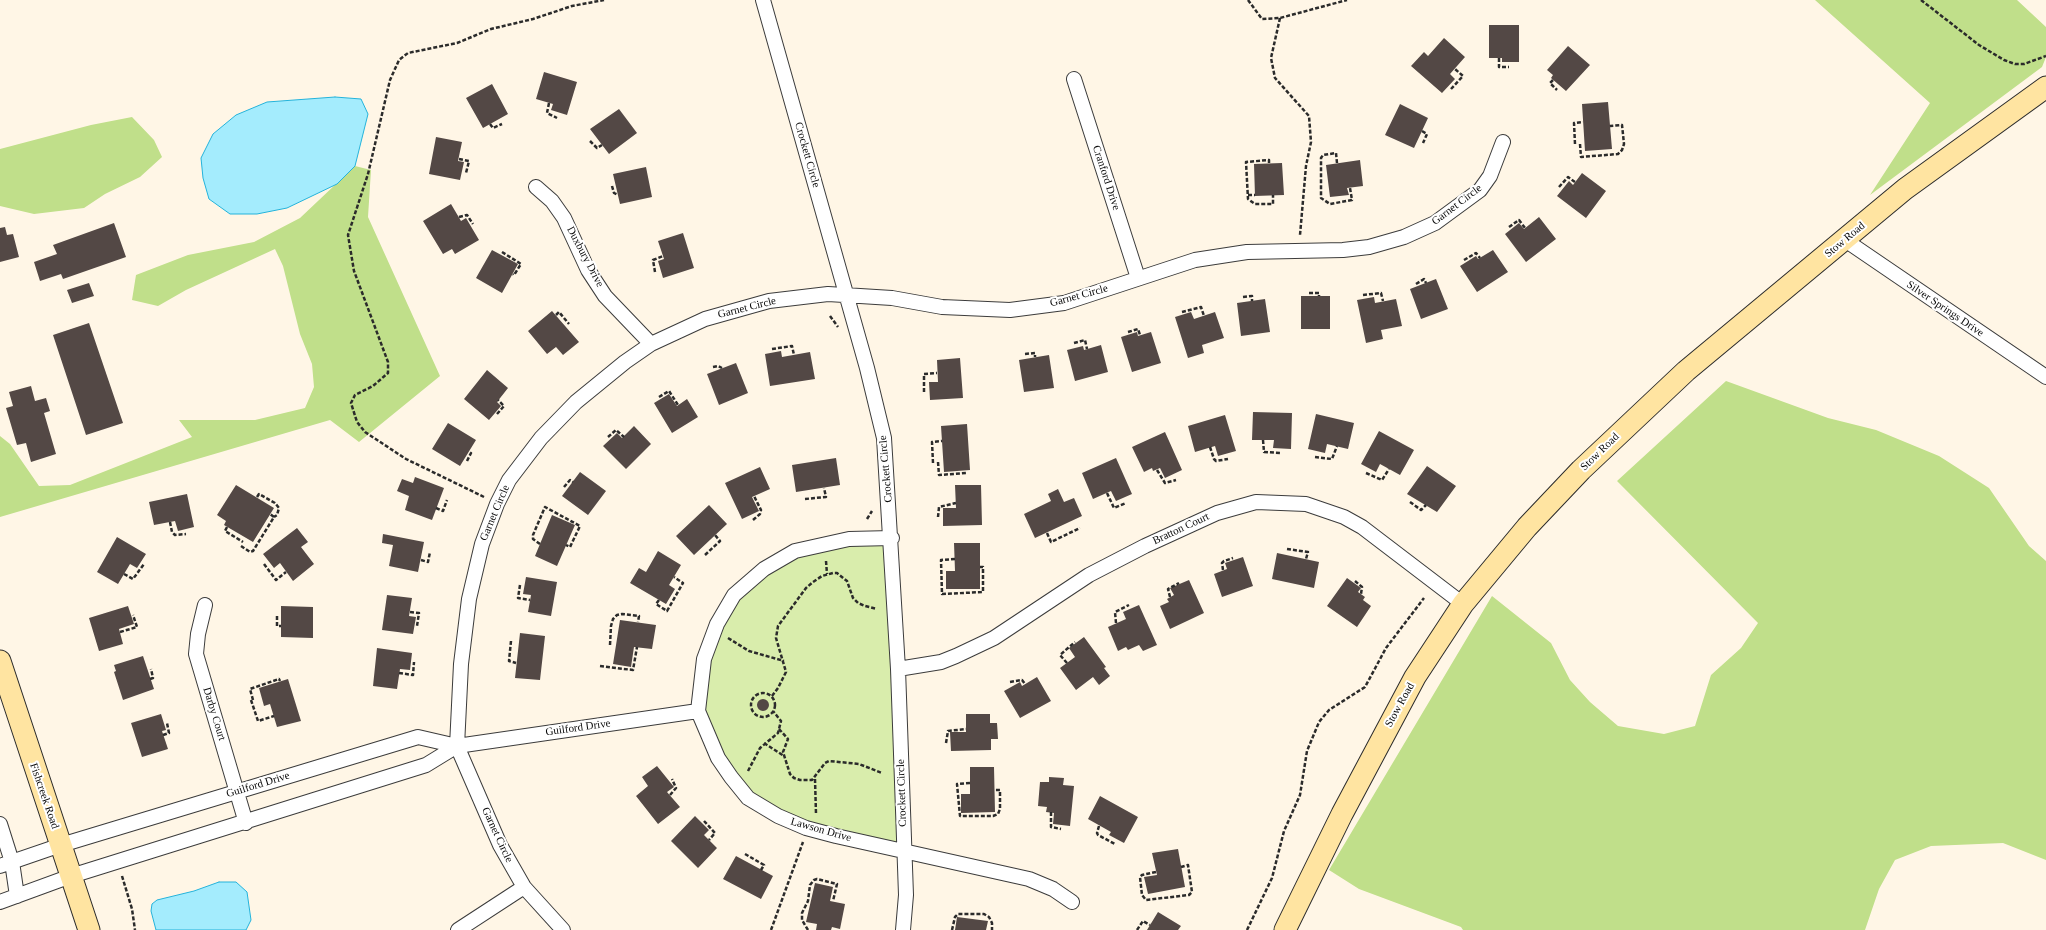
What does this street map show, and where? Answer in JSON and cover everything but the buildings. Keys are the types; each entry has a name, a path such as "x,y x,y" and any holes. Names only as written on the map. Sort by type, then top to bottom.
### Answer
{"street":[{"name":"Crockett Circle","path":"763,0 846,295 884,438 892,538 898,669 906,895 903,930"},
{"name":"Cranford Drive","path":"1074,79 1138,278"},
{"name":"Stow Road","path":"1285,930 1393,715 1437,642 1463,604 1527,527 1603,448 1686,371 1906,189 2046,86"},
{"name":"Garnet Circle","path":"563,930 524,887 500,845 457,746 461,664 469,599 482,544 497,504 509,480 541,438 576,402 651,344 705,319 769,301 828,294 892,298 942,307 1010,310 1064,303 1195,260 1247,252 1343,250 1369,247 1404,237 1435,223 1480,190 1490,176 1503,142"},
{"name":"Duxbury Drive","path":"536,187 552,201 564,218 588,270 605,296 651,344"},
{"name":"Silver Springs Drive","path":"1845,240 2046,377"},
{"name":"Bratton Court","path":"898,669 941,662 956,656 994,638 1089,576 1131,553 1185,526 1217,513 1256,502 1306,504 1344,517 1362,527 1463,604"},
{"name":"Lawson Drive","path":"892,538 849,539 795,551 764,569 738,591 717,624 704,659 698,711 718,758 748,798 778,816 806,828 1029,879 1053,889 1072,902"},
{"name":"Darby Court","path":"205,605 198,634 196,654 246,823"},
{"name":"Fishcreek Road","path":"0,661 89,930"},
{"name":"Guilford Drive","path":"6,864 61,844 418,737 457,746 698,711"},
{"name":"Guilford Drive","path":"0,902 71,876 246,823 426,765 457,746"},
{"path":"0,824 6,864 17,896"},
{"path":"458,930 524,887"}],"path":[{"path":"497,504 406,459 365,432 357,422 351,403 353,399 356,395 373,386 388,373 388,362 354,271 348,235 368,174 390,80 399,60 408,53 457,43 490,29 533,19 572,6 604,0"},
{"path":"1248,0 1262,19 1280,18 1347,0"},
{"path":"1921,0 1979,45 2004,60 2015,64 2024,64 2046,56"},
{"path":"1280,18 1272,58 1275,78 1309,116 1311,142 1304,182 1300,251"},
{"path":"1499,58 1499,67 1509,67"},
{"path":"1451,89 1463,76 1455,68"},
{"path":"1553,80 1550,83 1557,90"},
{"path":"549,103 547,113 558,118"},
{"path":"1575,144 1574,123 1583,122"},
{"path":"490,124 493,128 502,124"},
{"path":"1580,144 1580,157 1618,154 1622,150 1624,144 1622,125 1610,126"},
{"path":"1422,131 1427,134 1423,143"},
{"path":"590,141 597,148 602,145"},
{"path":"1337,163 1336,153 1323,155 1321,158 1321,198 1330,204 1352,200 1350,188"},
{"path":"459,159 469,161 466,173"},
{"path":"1269,163 1269,160 1246,162 1248,195 1251,202 1264,204 1273,204 1273,196"},
{"path":"1560,187 1568,177 1575,182"},
{"path":"612,186 614,193 618,195"},
{"path":"1248,195 1255,195"},
{"path":"459,217 467,216 473,224"},
{"path":"1509,228 1519,220 1525,228"},
{"path":"502,252 521,264 514,275 512,274"},
{"path":"1464,260 1476,253 1480,258"},
{"path":"655,272 653,260 663,256"},
{"path":"1416,284 1424,279 1426,283"},
{"path":"1309,293 1319,293 1319,296"},
{"path":"1363,295 1381,293 1383,301"},
{"path":"1243,297 1252,296 1252,301"},
{"path":"1182,312 1201,307 1204,316"},
{"path":"556,315 559,312 569,324"},
{"path":"830,316 841,334"},
{"path":"1128,332 1138,329 1140,335"},
{"path":"1074,342 1085,340 1087,349"},
{"path":"772,349 792,346 794,355"},
{"path":"1025,354 1034,353 1035,357"},
{"path":"713,367 718,366 722,368"},
{"path":"924,392 924,374 937,373"},
{"path":"659,397 669,391 678,405"},
{"path":"497,414 504,406 498,400"},
{"path":"608,437 616,430 624,437"},
{"path":"1263,440 1264,452 1281,453"},
{"path":"933,462 932,442 942,441"},
{"path":"1315,457 1332,459 1336,446"},
{"path":"1210,447 1216,461 1228,459"},
{"path":"467,461 471,453 469,452"},
{"path":"938,462 939,475 967,473"},
{"path":"1366,473 1382,480 1390,469"},
{"path":"1157,470 1165,483 1176,480"},
{"path":"564,488 570,480 573,482"},
{"path":"805,499 826,497 824,488"},
{"path":"1107,493 1114,508 1126,503"},
{"path":"240,546 250,552 253,551 277,514 279,508 275,503 259,494 257,497"},
{"path":"753,520 760,514 761,510 754,496"},
{"path":"436,508 443,511 447,500"},
{"path":"1410,502 1421,510 1426,505"},
{"path":"938,517 939,507 956,503"},
{"path":"867,519 874,505"},
{"path":"540,544 533,539 533,535 545,507 580,526 570,547 566,545"},
{"path":"270,514 274,517"},
{"path":"170,522 172,532 175,535 186,534"},
{"path":"227,527 225,531 243,542"},
{"path":"1047,533 1051,542 1080,528"},
{"path":"705,555 720,541 715,535"},
{"path":"1287,549 1308,552 1306,559"},
{"path":"421,560 428,562 430,552"},
{"path":"1224,570 1222,563 1233,558"},
{"path":"955,559 941,560 942,594 983,592 983,567 980,567"},
{"path":"826,561 826,574"},
{"path":"124,574 133,580 144,564"},
{"path":"264,564 276,580 286,572"},
{"path":"772,696 785,677 786,672 776,638 778,626 806,588 826,574 833,573 843,576 853,598 865,606 877,608"},
{"path":"659,600 656,604 667,611 683,583 674,578"},
{"path":"1355,580 1362,587 1361,594"},
{"path":"1170,597 1168,589 1179,583"},
{"path":"520,585 518,598 530,600"},
{"path":"1246,930 1272,878 1284,831 1300,795 1307,751 1319,722 1329,710 1365,687 1386,648 1424,598"},
{"path":"1116,623 1115,612 1129,605"},
{"path":"410,612 419,613 417,626"},
{"path":"610,646 611,626 613,619 622,614 639,616 638,622"},
{"path":"120,632 137,626 133,615"},
{"path":"277,616 277,626 281,626"},
{"path":"728,638 749,651 784,661"},
{"path":"511,641 509,661 516,663"},
{"path":"1067,663 1060,655 1075,642"},
{"path":"600,666 633,670 637,647"},
{"path":"399,673 413,675 414,662"},
{"path":"150,679 153,678 151,669"},
{"path":"274,716 258,721 250,689 279,679 280,682"},
{"path":"1010,682 1022,680 1025,684"},
{"path":"761,693 772,696 775,703 773,711 768,716 760,716 754,712 752,704 754,697 761,693"},
{"path":"748,772 760,748 774,737 779,729 780,721 773,711"},
{"path":"163,735 169,733 167,723"},
{"path":"779,729 788,738 784,748 784,756 790,774 794,778 806,780 815,778"},
{"path":"946,743 948,731 966,729"},
{"path":"764,744 784,756"},
{"path":"816,814 815,778 824,763 829,761 859,764 882,773"},
{"path":"670,795 676,788 672,779"},
{"path":"970,783 957,784 960,816 993,816 998,814 1000,809 1000,790 995,790"},
{"path":"1051,812 1051,827 1061,829"},
{"path":"704,821 714,833 709,840"},
{"path":"1100,826 1097,833 1098,835 1114,844"},
{"path":"771,930 802,850 806,828"},
{"path":"745,854 764,864 761,870"},
{"path":"1156,872 1142,875 1140,877 1142,895 1146,900 1189,895 1192,892 1188,865 1181,867"},
{"path":"115,877 122,876 132,909 135,930"},
{"path":"808,930 802,920 802,913 808,901 810,885 814,880 817,879 837,884 833,901"},
{"path":"952,930 955,917 958,914 984,914 989,917 992,923 992,930"},
{"path":"1137,930 1143,921 1150,925"}],"green space":[{"path":"1815,0 2017,0 2046,27 2046,57 2042,67 1870,195 1930,103"},
{"path":"132,117 154,140 162,157 140,177 105,194 84,208 34,214 0,206 0,149 91,125"},
{"path":"355,166 371,170 368,217 440,376 359,442 330,420 0,517 0,436 10,444 39,486 70,485 192,437 179,420 255,420 305,408 314,387 312,364 300,334 283,266 275,249 186,290 158,306 132,300 136,275 188,255 254,242 300,218"},
{"path":"1726,381 1828,418 1876,430 1939,456 1989,488 2029,546 2046,561 2046,860 2003,843 1931,846 1895,860 1879,889 1865,930 1463,930 1461,927 1359,889 1329,870 1492,596 1551,643 1570,680 1590,702 1618,726 1664,734 1695,726 1711,675 1741,648 1758,623 1617,481"},
{"path":"892,538 904,851 836,836 748,798 698,711 704,659 734,595 795,551"}],"water":[{"path":"335,97 361,99 368,114 355,166 337,184 287,208 257,214 230,214 209,199 203,178 201,158 213,134 236,115 267,102"},
{"path":"219,882 236,882 247,892 251,920 246,930 156,930 151,911 152,904 157,900 194,891"}]}
